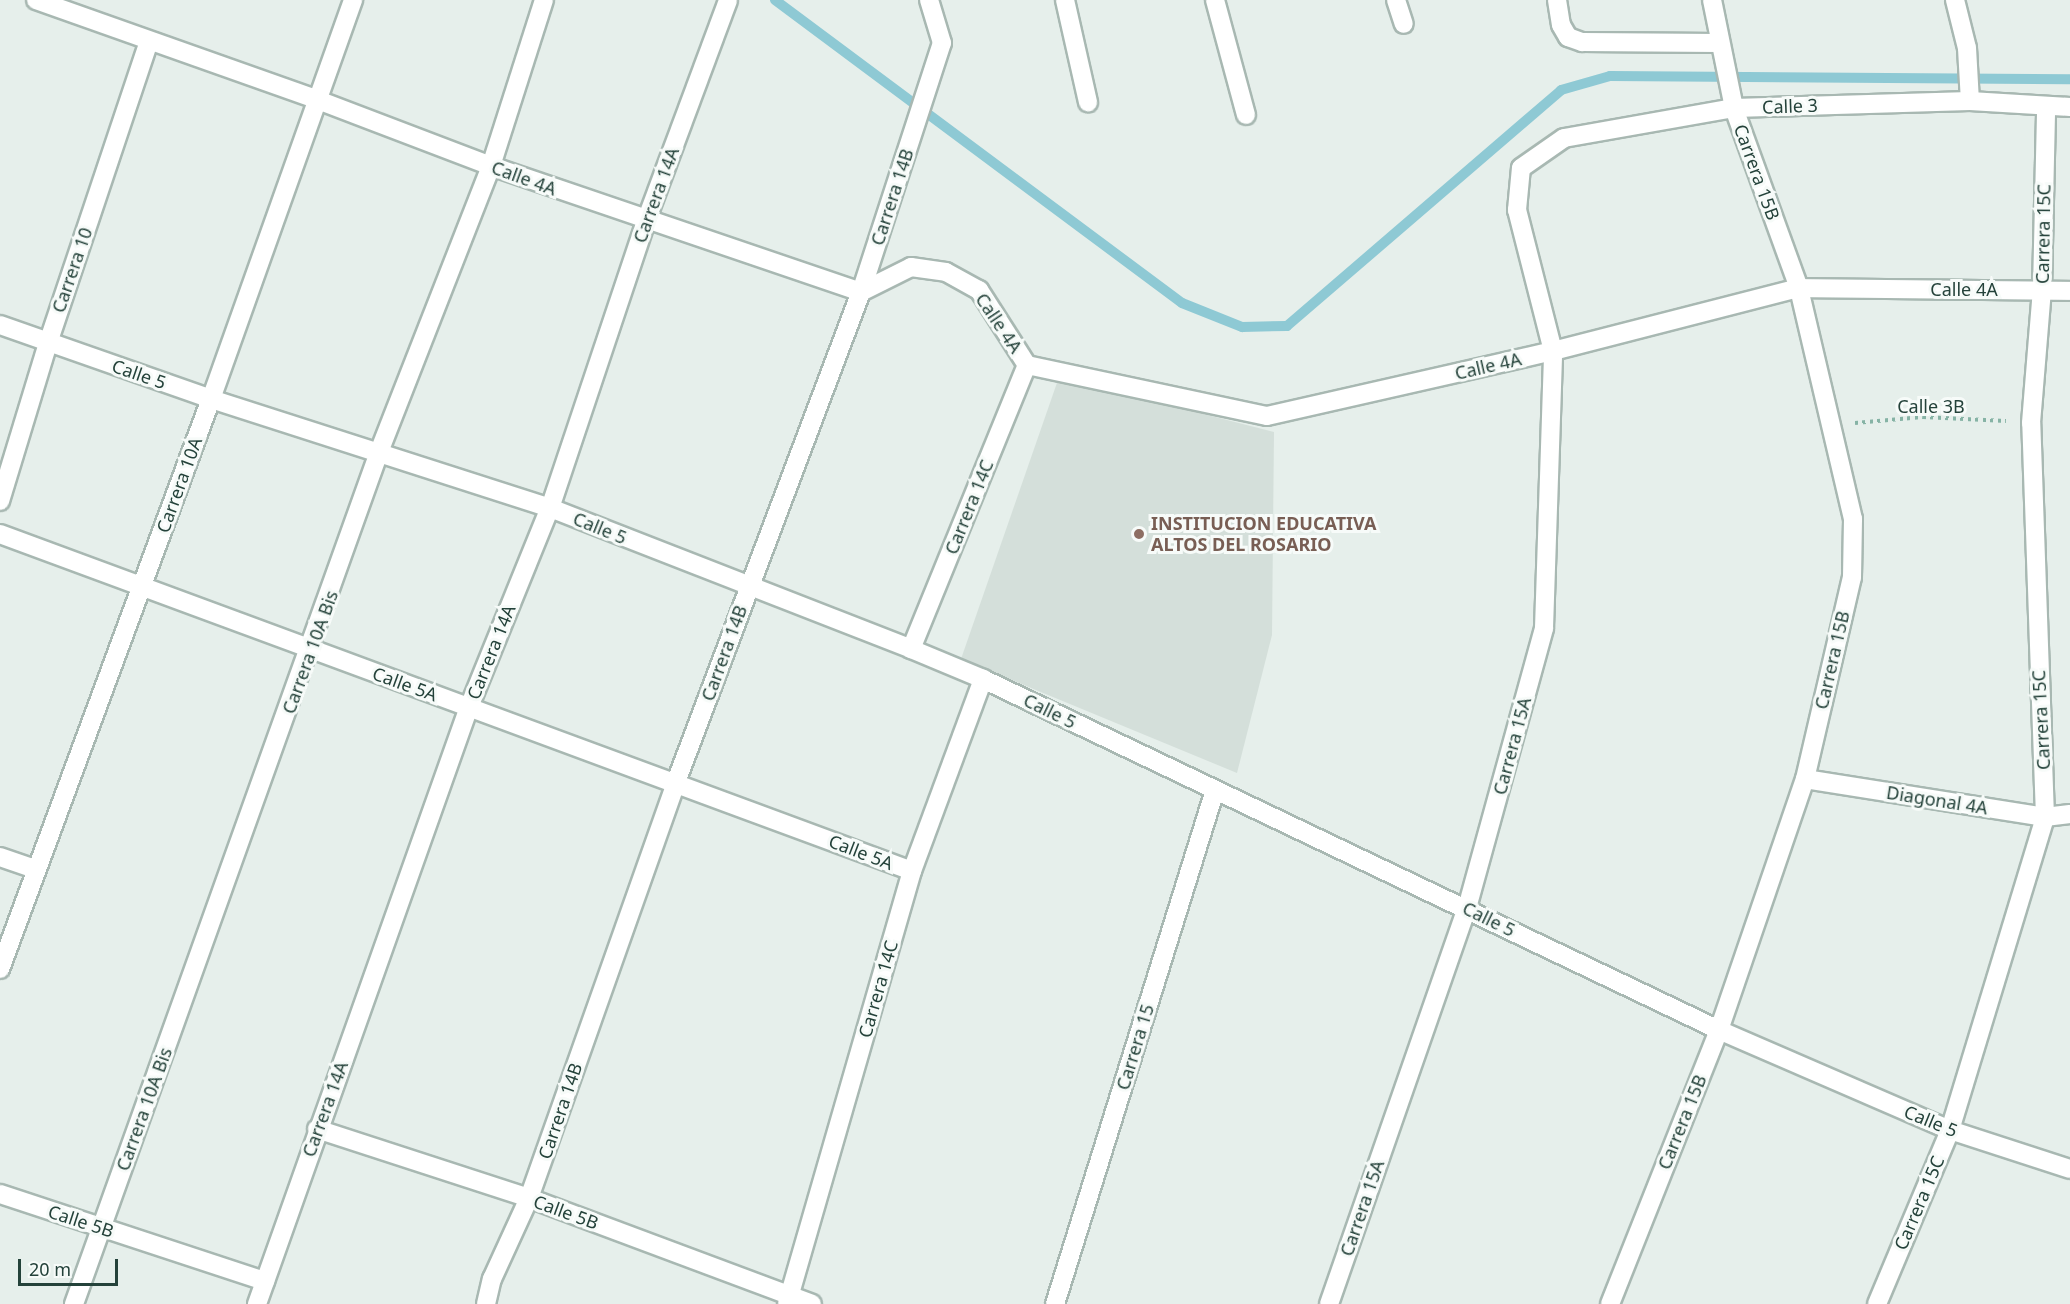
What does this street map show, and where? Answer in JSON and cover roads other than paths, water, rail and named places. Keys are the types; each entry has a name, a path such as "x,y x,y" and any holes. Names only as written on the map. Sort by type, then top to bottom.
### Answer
{"street":[{"name":"Calle 4A","path":"36,0 318,99 491,166 861,292 911,267 946,273 979,290 1027,365 1267,416 1553,351 1799,288 2070,291"},
{"name":"Carrera 10A","path":"0,969 35,869 211,399 353,0"},
{"name":"Carrera 10A Bis","path":"74,1304 311,650 379,452 491,166 544,0"},
{"name":"Carrera 14B","path":"486,1304 492,1279 529,1198 676,782 861,292 942,43 929,0"},
{"path":"1065,0 1088,102"},
{"path":"1215,0 1246,115"},
{"path":"1396,0 1404,24"},
{"path":"1557,0 1561,25 1569,37 1582,42 1721,50"},
{"name":"Carrera 15B","path":"1610,1304 1719,1030 1805,779 1852,577 1853,519 1799,288 1734,108 1728,88 1712,0"},
{"path":"1955,0 1966,48 1970,93"},
{"name":"Carrera 14A","path":"257,1304 317,1129 469,708 550,508 646,220 728,1"},
{"name":"Carrera 10","path":"0,501 48,343 149,41"},
{"name":"Calle 3","path":"1521,168 1564,138 1734,108 1970,93 2046,107 2070,107"},
{"name":"Carrera 15C","path":"1877,1304 1950,1130 2045,817 2031,423 2042,290 2046,107"},
{"name":"Carrera 15A","path":"1329,1304 1467,908 1544,628 1553,351 1517,210 1521,168"},
{"name":"Calle 5","path":"0,325 211,399 550,508 748,588 911,649 983,679 1719,1030 1950,1130 2070,1169"},
{"name":"Carrera 14C","path":"911,649 1027,365"},
{"name":"Calle 5A","path":"0,534 912,871"},
{"name":"Carrera 14C","path":"788,1300 912,871 983,679"},
{"name":"Diagonal 4A","path":"1805,779 2045,817 2070,813"},
{"name":"Carrera 15","path":"1055,1304 1215,790"},
{"path":"0,857 35,869"},
{"name":"Calle 5B","path":"317,1129 529,1198 788,1300 812,1304"},
{"name":"Calle 5B","path":"0,1194 265,1281"}],"waterway":[{"path":"775,0 1182,303 1242,327 1287,326 1561,90 1610,76 2070,79"}],"place":[{"name":"INSTITUCION EDUCATIVA ALTOS DEL ROSARIO","path":"1139,534"}]}
